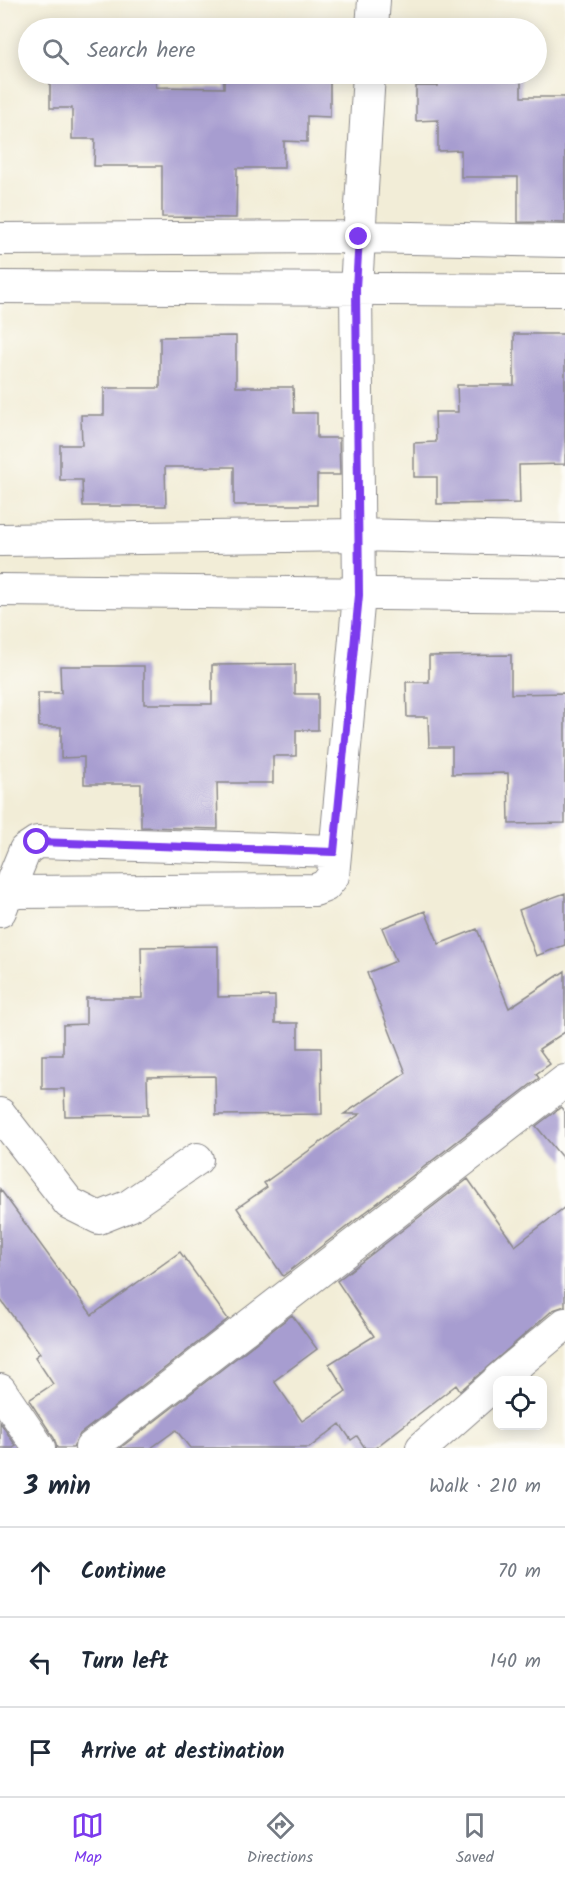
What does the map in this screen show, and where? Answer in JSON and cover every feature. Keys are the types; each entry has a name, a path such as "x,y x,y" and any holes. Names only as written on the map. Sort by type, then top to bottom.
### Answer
{"street":[{"path":"373,18 374,0"},
{"path":"2,904 17,892 315,890 325,886 333,876 359,595 356,288 368,84"},
{"path":"0,239 359,237 565,241"},
{"path":"0,287 565,290"},
{"path":"0,540 358,535 565,540"},
{"path":"0,591 565,596"},
{"path":"2,904 25,850 37,842 334,852"},
{"path":"91,1448 565,1081"},
{"path":"0,1114 69,1203 99,1218 129,1206 197,1159"},
{"path":"504,1376 565,1324"},
{"path":"422,1448 493,1385"},
{"path":"0,1390 39,1448"}],"building":[{"path":"50,84 156,84 156,87 224,88 224,84 330,84 330,117 307,116 307,142 284,141 284,168 237,168 236,218 162,217 162,166 94,166 95,139 72,139 72,108 50,108"},
{"path":"438,84 521,84 521,97 565,97 565,223 518,222 518,177 461,177 461,150 438,151 438,120 416,121 416,86 438,86"},
{"path":"514,334 565,334 565,464 519,465 520,503 437,504 437,477 414,477 414,443 436,442 435,412 458,412 457,385 514,385"},
{"path":"236,336 236,387 293,387 294,413 317,413 317,438 339,438 340,475 317,475 317,505 234,505 234,467 165,467 166,506 83,506 82,480 60,480 60,445 82,445 81,415 104,415 104,388 160,388 160,337"},
{"path":"511,655 511,694 565,693 565,823 509,824 508,773 452,774 452,747 429,747 428,717 407,717 406,682 429,682 429,656"},
{"path":"295,664 295,694 318,694 318,730 296,730 296,756 273,756 273,783 217,783 218,829 141,827 141,784 84,784 84,757 61,758 61,727 39,727 38,693 61,693 60,666 144,666 144,704 212,704 212,665"},
{"path":"565,893 565,945 536,956 519,910"},
{"path":"425,911 439,944 477,929 509,1008 565,971 565,1032 539,1049 550,1064 536,1074 539,1078 283,1276 237,1208 267,1187 264,1183 360,1114 344,1114 406,1073 367,973 396,961 382,928"},
{"path":"218,946 218,997 275,996 275,1023 298,1023 298,1048 321,1048 322,1114 216,1115 215,1076 147,1077 148,1115 65,1116 64,1089 42,1089 42,1055 63,1055 63,1025 86,1024 86,998 142,998 141,947"},
{"path":"561,1107 565,1113 565,1161 536,1126"},
{"path":"468,1179 515,1246 565,1207 565,1306 553,1310 460,1391 456,1385 375,1448 365,1448 357,1436 351,1440 340,1424 309,1448 190,1448 176,1430 151,1448 120,1448 292,1315 317,1349 274,1381 302,1421 346,1391 329,1364 374,1336 337,1281"},
{"path":"0,1189 92,1315 180,1252 228,1319 80,1434 73,1448 57,1448 54,1438 29,1400 53,1384 35,1357 40,1353 0,1299"},
{"path":"0,1422 16,1446 13,1448 0,1448"}],"route":[{"path":"37,842 334,852 359,595 356,288 359,237"}]}
